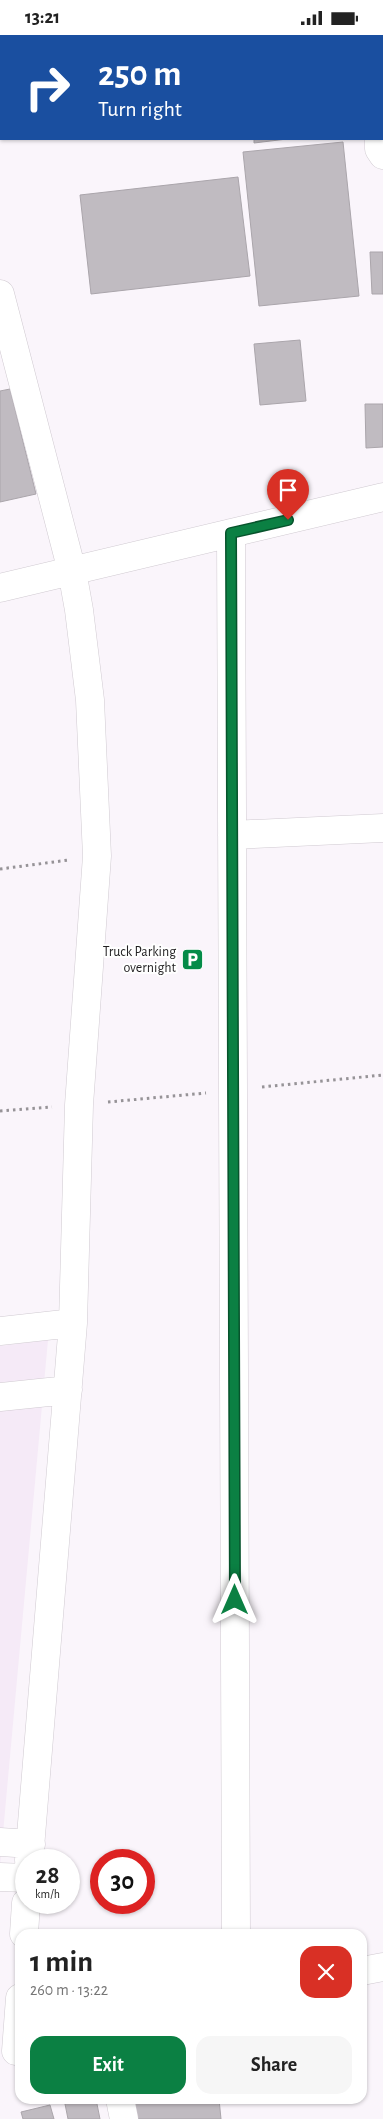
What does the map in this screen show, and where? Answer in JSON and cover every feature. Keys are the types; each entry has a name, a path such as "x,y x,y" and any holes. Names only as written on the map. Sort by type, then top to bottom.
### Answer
{"street":[{"path":"379,140 379,149 383,155"},
{"path":"0,294 72,571 79,610 90,700 97,856 79,1105 73,1323 30,1849"},
{"path":"0,588 383,497"},
{"path":"231,533 236,1929"},
{"path":"232,835 383,828"},
{"path":"0,1331 73,1323"},
{"path":"0,1397 68,1390"},
{"path":"0,1841 22,1849"},
{"path":"0,1877 15,1877"},
{"path":"24,1929 25,1914"},
{"path":"367,1970 383,1967"},
{"path":"12,2052 15,2032"},
{"path":"121,2104 124,2119"}],"path":[{"path":"0,869 97,856"},
{"path":"0,1111 383,1075"}],"shaded area":[{"path":"48,1340 0,1866 0,1346"}],"building":[{"path":"254,140 279,140 254,143"},
{"path":"343,142 359,296 259,306 243,152"},
{"path":"238,177 250,276 91,294 80,195"},
{"path":"370,252 383,252 383,294 372,294"},
{"path":"300,340 306,401 260,405 254,344"},
{"path":"10,389 36,494 0,502 0,391"},
{"path":"365,404 383,404 383,447 366,448"},
{"path":"65,2104 97,2104 100,2119 68,2119"},
{"path":"131,2104 220,2104 221,2119 132,2119"},
{"path":"50,2105 54,2119 23,2119 21,2112"}],"place":[{"name":"Truck Parking overnight","path":"192,959"}],"route":[{"path":"235,1600 231,533 288,520"}]}
